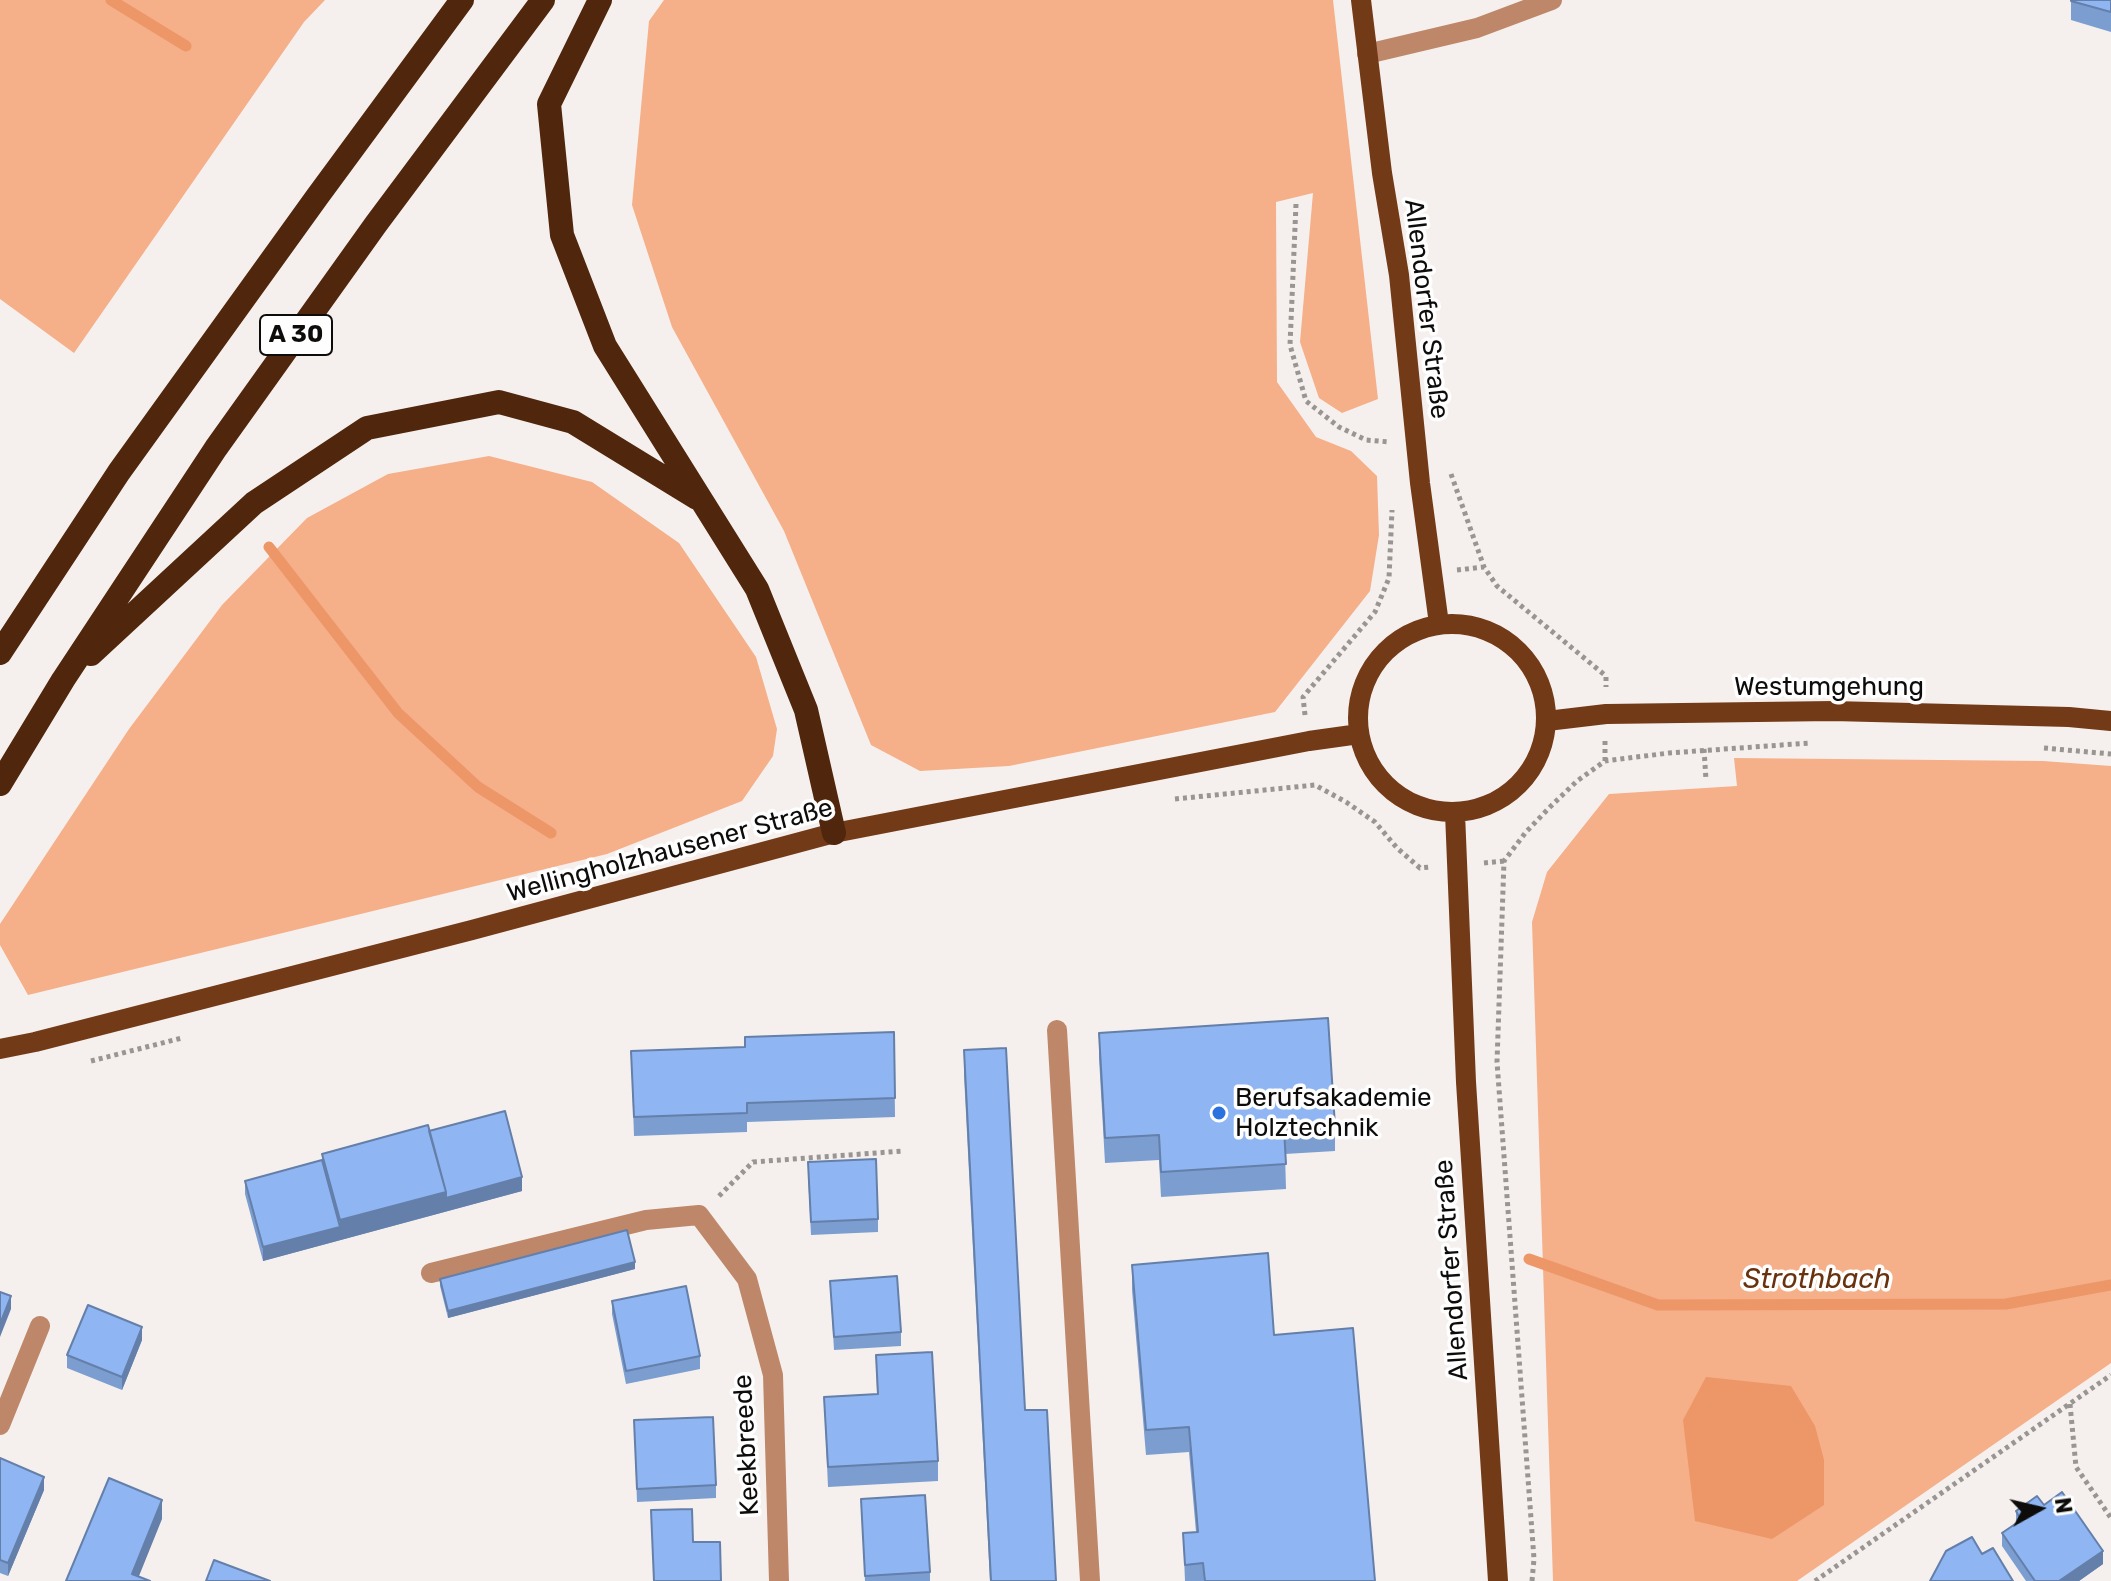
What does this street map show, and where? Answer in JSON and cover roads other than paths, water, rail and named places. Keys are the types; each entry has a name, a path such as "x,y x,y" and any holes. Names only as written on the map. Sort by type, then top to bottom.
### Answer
{"highway":[{"name":"A 30","path":"0,653 119,472 462,0"},
{"name":"A 30","path":"0,784 63,680 216,448 376,224 543,0"},
{"path":"600,0 549,104 562,235 605,346 757,589 806,710 834,833"},
{"path":"63,680 254,503 367,428 499,402 573,422 701,501"}],"main road":[{"name":"Allendorfer Straße","path":"1361,0 1382,173 1399,275 1439,624"},
{"path":"1439,624 1472,626 1502,638 1526,660 1542,689 1547,721 1541,749 1528,774 1508,794 1483,807 1455,813 1429,810 1404,799 1383,782 1367,760 1359,734 1358,709 1364,685 1376,662 1394,644 1415,631 1439,624"},
{"name":"Westumgehung","path":"1547,721 1606,714 1833,711 2069,717 2111,721"},
{"name":"Wellingholzhausener Straße","path":"0,1049 472,930 834,833 1359,734"},
{"name":"Allendorfer Straße","path":"1455,813 1466,1082 1498,1581"}],"street":[{"path":"1367,54 1477,28 1552,0"},
{"path":"1057,1030 1090,1581"},
{"name":"Keekbreede","path":"431,1273 646,1220 699,1215 747,1279 773,1375 779,1581"},
{"path":"0,1425 40,1326"}],"waterway":[{"name":"Strothbach","path":"111,0 186,46"},
{"path":"269,547 398,713 478,787 551,833"},
{"name":"Strothbach","path":"1529,1259 1658,1305 2006,1304 2111,1285"}],"place":[{"name":"Berufsakademie Holztechnik","path":"1219,1113"}]}
